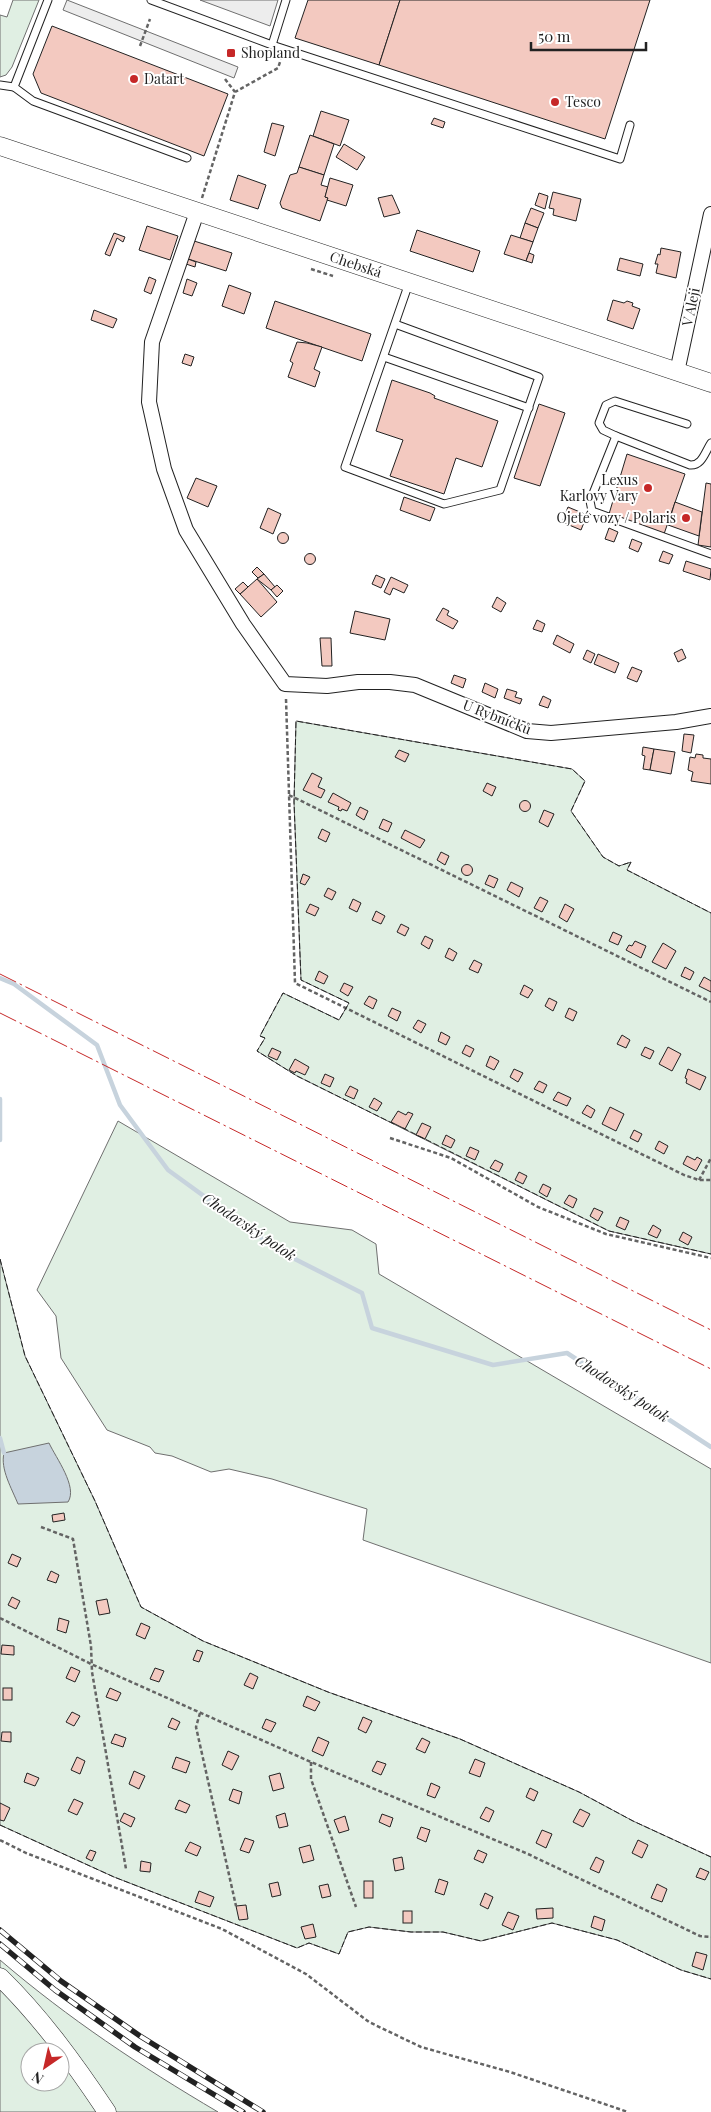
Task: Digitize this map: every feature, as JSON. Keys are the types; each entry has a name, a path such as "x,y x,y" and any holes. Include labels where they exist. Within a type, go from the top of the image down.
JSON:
{"street":[{"name":"Chebská","path":"0,146 711,383"},
{"path":"197,212 152,342 149,402 164,469 186,530 243,624 285,684"},
{"name":"V Aleji","path":"678,372 711,214"},
{"name":"U Rybníčků","path":"285,684 326,686 358,682 390,682 415,685 527,731 551,733 676,722 711,716"},
{"path":"0,1977 26,2002 107,2112"}],"lane":[{"path":"14,87 48,0"},
{"path":"151,0 272,45 620,159 630,126"},
{"path":"272,45 286,0"},
{"path":"0,85 14,87 33,101 187,158"},
{"path":"395,324 539,377 500,490 444,504 345,468 395,324 410,282"},
{"path":"384,357 529,408"},
{"path":"687,424 615,401 606,405 599,423 603,430 690,465 699,463 711,443"},
{"path":"616,436 590,501 592,511 711,554"}],"path":[{"path":"140,46 150,19"},
{"path":"197,212 235,92 278,68 285,49"},
{"path":"225,80 235,92"},
{"path":"285,684 295,983 684,1175 699,1180 711,1180"},
{"path":"289,795 711,1002"},
{"path":"390,1138 451,1158 538,1207 606,1234 711,1258"},
{"path":"699,1180 711,1158"},
{"path":"41,1526 73,1539 91,1646 91,1664 126,1869"},
{"path":"0,1618 91,1664 311,1762 528,1854 700,1936 711,1937"},
{"path":"200,1712 196,1727 236,1906"},
{"path":"311,1762 311,1779 356,1907"},
{"path":"0,1840 26,1853 222,1929 306,1974 369,2022 421,2047 510,2072 628,2112"}],"green space":[{"path":"13,0 39,0 12,67 6,75 0,77 0,15 7,17"},
{"path":"296,721 572,769 585,781 571,811 603,857 619,866 631,862 627,870 711,913 711,1254 609,1231 297,1076 257,1051 265,1038 260,1036 283,993 339,1020 349,1003 301,980 294,802"},
{"path":"118,1121 290,1222 352,1230 376,1244 379,1274 711,1469 711,1663 363,1540 367,1509 272,1479 229,1469 211,1472 172,1456 155,1453 150,1447 107,1430 61,1358 56,1316 37,1290"},
{"path":"0,1259 25,1356 95,1501 141,1607 203,1641 328,1692 460,1739 579,1792 633,1821 711,1857 711,1979 681,1970 617,1940 552,1923 481,1941 443,1932 411,1932 369,1927 348,1932 339,1954 309,1943 297,1948 114,1877 0,1825"},
{"path":"0,1960 52,2002 106,2041 218,2112 0,2112"}],"shaded area":[{"path":"67,0 238,67 234,78 63,10"},
{"path":"200,0 278,0 270,26"},
{"path":"49,1443 68,1481 70,1496 68,1502 18,1504 5,1472 4,1453"}],"building":[{"path":"308,0 400,0 379,65 295,38"},
{"name":"Tesco","path":"400,0 650,0 605,139 379,65"},
{"path":"52,26 228,94 204,156 41,93 33,74"},
{"path":"321,111 349,120 340,146 313,136"},
{"path":"434,118 445,122 443,128 431,124"},
{"path":"272,123 284,126 275,156 264,152"},
{"path":"310,135 334,144 324,175 299,167"},
{"path":"344,144 365,157 357,170 336,157"},
{"path":"299,167 324,175 321,185 328,187 325,197 328,198 320,221 282,208 280,203 290,175 297,173"},
{"path":"238,175 266,185 258,209 230,200"},
{"path":"330,178 353,185 346,206 327,200 328,198 325,197"},
{"path":"553,192 581,199 576,221 553,215 554,209 549,208"},
{"path":"539,193 548,196 545,209 535,205"},
{"path":"392,195 400,213 384,217 378,198"},
{"path":"531,208 544,213 538,228 525,223"},
{"path":"525,223 538,228 533,242 520,238"},
{"path":"147,226 178,236 170,260 139,250"},
{"path":"417,230 480,251 473,272 410,251"},
{"path":"114,233 125,237 123,242 117,238 110,256 105,254"},
{"path":"511,235 533,242 526,261 504,254"},
{"path":"191,240 232,253 226,271 185,258"},
{"path":"661,248 681,252 676,278 656,273 658,264 655,264 658,254 660,255"},
{"path":"529,253 534,255 532,263 526,261"},
{"path":"620,258 643,264 640,276 617,270"},
{"path":"188,259 196,262 195,267 186,264"},
{"path":"149,277 156,280 151,294 144,291"},
{"path":"187,279 197,283 192,296 183,293"},
{"path":"229,285 251,293 244,314 222,306"},
{"path":"613,300 633,303 632,306 640,309 633,329 607,320"},
{"path":"275,301 371,334 362,361 266,328"},
{"path":"94,310 117,319 113,328 91,320"},
{"path":"297,342 322,347 314,369 320,372 315,387 288,377 293,363 290,361"},
{"path":"185,354 194,357 191,366 182,363"},
{"path":"392,380 430,393 435,396 434,398 498,421 482,467 456,458 444,494 390,476 403,440 376,431"},
{"path":"539,404 565,413 540,486 514,478"},
{"name":"Lexus Karlovy Vary","path":"627,454 685,474 664,534 609,514"},
{"path":"196,478 217,486 208,507 187,498"},
{"path":"706,483 711,484 711,547 698,545"},
{"path":"404,497 435,508 430,521 400,510"},
{"name":"Ojeté vozy / Polaris","path":"675,502 702,512 699,536 668,525"},
{"path":"568,507 587,515 581,530 562,522"},
{"path":"268,508 281,514 273,534 260,528"},
{"path":"609,528 618,532 614,542 605,539"},
{"path":"281,533 285,533 288,538 287,542 281,543 278,540 278,536"},
{"path":"632,539 642,543 638,552 629,548"},
{"path":"663,551 673,555 669,564 659,561"},
{"path":"308,554 312,554 315,559 314,563 308,564 305,561 305,557"},
{"path":"686,561 711,569 710,580 683,571"},
{"path":"257,567 264,574 258,578 252,572"},
{"path":"264,574 275,587 271,590 257,579"},
{"path":"376,575 385,579 381,588 372,584"},
{"path":"391,577 408,585 404,593 393,588 390,595 384,592"},
{"path":"257,579 277,602 261,617 240,594"},
{"path":"243,582 248,587 240,594 235,589"},
{"path":"277,585 283,591 277,597 271,590"},
{"path":"497,597 506,603 501,612 492,607"},
{"path":"443,608 449,611 447,615 458,621 453,629 436,620"},
{"path":"355,611 390,619 385,640 350,633"},
{"path":"537,620 545,624 542,632 533,629"},
{"path":"557,635 574,644 570,653 553,644"},
{"path":"320,638 331,638 332,666 322,666"},
{"path":"682,649 686,658 678,662 674,653"},
{"path":"587,650 595,654 591,663 583,659"},
{"path":"598,654 619,663 615,673 594,664"},
{"path":"632,667 642,671 637,682 627,678"},
{"path":"454,675 466,679 463,688 451,683"},
{"path":"485,683 498,689 495,698 482,692"},
{"path":"507,689 517,692 515,697 522,699 520,704 504,698"},
{"path":"543,696 551,700 548,708 539,705"},
{"path":"684,734 694,735 691,753 682,751"},
{"path":"643,747 654,749 650,770 643,769 645,756 642,755"},
{"path":"654,749 675,752 671,774 650,770"},
{"path":"399,750 409,754 405,762 395,757"},
{"path":"696,754 703,755 703,758 711,759 711,784 691,781 693,772 688,770 690,757 695,758"},
{"path":"312,773 322,778 318,787 325,790 321,798 303,790"},
{"path":"487,783 496,787 492,796 483,791"},
{"path":"333,793 351,803 347,811 338,810 339,807 328,802"},
{"path":"525,800 531,806 525,812 519,806"},
{"path":"360,807 368,811 364,820 356,815"},
{"path":"544,810 554,814 548,827 539,822"},
{"path":"383,819 392,823 388,832 379,828"},
{"path":"322,829 330,833 326,842 318,838"},
{"path":"405,830 425,840 420,848 401,838"},
{"path":"441,852 449,856 445,865 437,860"},
{"path":"465,865 469,865 472,870 471,874 465,875 462,872 462,868"},
{"path":"303,874 310,877 305,885 300,883"},
{"path":"489,875 498,879 494,888 485,884"},
{"path":"511,882 523,888 519,897 507,890"},
{"path":"328,888 336,892 332,900 324,896"},
{"path":"540,897 548,901 542,912 534,908"},
{"path":"353,899 361,903 357,912 349,908"},
{"path":"310,904 319,908 315,916 306,912"},
{"path":"565,904 574,909 567,922 559,917"},
{"path":"376,911 385,916 381,924 372,920"},
{"path":"401,924 409,928 405,936 397,932"},
{"path":"613,932 622,936 618,945 609,941"},
{"path":"425,936 433,940 429,949 421,944"},
{"path":"635,941 646,946 641,958 626,950"},
{"path":"663,943 676,951 666,969 652,962"},
{"path":"449,948 457,953 453,961 445,957"},
{"path":"474,960 482,964 478,973 469,969"},
{"path":"685,967 694,972 690,980 681,976"},
{"path":"319,971 328,976 324,984 315,980"},
{"path":"704,977 711,981 711,992 699,986"},
{"path":"344,983 353,987 348,996 340,991"},
{"path":"524,985 533,990 528,998 520,994"},
{"path":"369,996 377,1000 373,1009 364,1004"},
{"path":"549,998 557,1002 553,1011 545,1006"},
{"path":"392,1008 401,1012 397,1021 388,1016"},
{"path":"569,1008 577,1012 573,1021 565,1017"},
{"path":"418,1020 426,1024 421,1033 413,1028"},
{"path":"441,1032 450,1037 446,1045 438,1041"},
{"path":"622,1035 630,1040 626,1048 617,1044"},
{"path":"466,1045 474,1049 470,1057 462,1053"},
{"path":"645,1047 654,1051 650,1059 641,1055"},
{"path":"668,1047 681,1054 672,1071 659,1064"},
{"path":"272,1048 281,1052 277,1060 268,1056"},
{"path":"490,1056 499,1061 494,1070 486,1066"},
{"path":"295,1059 309,1067 305,1075 289,1070"},
{"path":"514,1069 523,1073 518,1082 510,1077"},
{"path":"688,1069 706,1077 700,1090 686,1083 687,1079 685,1078"},
{"path":"325,1074 334,1078 330,1087 321,1083"},
{"path":"539,1081 547,1085 543,1093 534,1089"},
{"path":"350,1086 358,1090 354,1099 345,1095"},
{"path":"558,1092 571,1098 567,1106 553,1100"},
{"path":"374,1098 382,1103 377,1111 369,1107"},
{"path":"587,1105 595,1110 591,1118 582,1113"},
{"path":"610,1107 624,1114 616,1131 602,1124"},
{"path":"398,1111 406,1115 408,1112 413,1114 405,1129 391,1122"},
{"path":"422,1123 431,1127 425,1139 416,1135"},
{"path":"634,1130 642,1134 638,1142 630,1138"},
{"path":"446,1135 455,1140 451,1148 442,1144"},
{"path":"659,1141 668,1146 664,1154 655,1149"},
{"path":"470,1147 479,1151 475,1160 466,1156"},
{"path":"687,1156 695,1160 697,1157 702,1160 696,1171 683,1164"},
{"path":"495,1160 503,1164 499,1172 490,1168"},
{"path":"519,1172 527,1176 523,1184 515,1180"},
{"path":"543,1184 551,1188 547,1197 539,1192"},
{"path":"569,1195 577,1199 573,1208 564,1203"},
{"path":"594,1208 603,1212 598,1221 590,1216"},
{"path":"620,1217 629,1221 625,1230 616,1226"},
{"path":"653,1225 661,1230 657,1238 648,1234"},
{"path":"683,1232 692,1237 688,1245 679,1240"},
{"path":"64,1513 65,1520 53,1522 52,1515"},
{"path":"12,1554 21,1558 17,1567 8,1563"},
{"path":"51,1571 59,1575 56,1583 47,1580"},
{"path":"12,1597 20,1601 16,1609 8,1605"},
{"path":"107,1599 110,1613 99,1615 96,1601"},
{"path":"59,1618 69,1621 66,1633 57,1630"},
{"path":"141,1623 150,1627 145,1639 136,1635"},
{"path":"2,1645 14,1646 14,1655 1,1654"},
{"path":"197,1650 203,1652 199,1662 193,1660"},
{"path":"71,1667 80,1671 75,1682 66,1678"},
{"path":"155,1668 164,1671 159,1682 150,1679"},
{"path":"250,1673 258,1677 253,1689 244,1685"},
{"path":"3,1688 12,1688 12,1700 3,1700"},
{"path":"110,1688 121,1693 117,1701 106,1697"},
{"path":"307,1696 320,1702 315,1711 303,1706"},
{"path":"72,1712 80,1716 74,1726 66,1722"},
{"path":"363,1717 372,1721 366,1733 358,1729"},
{"path":"172,1718 180,1722 176,1730 168,1727"},
{"path":"266,1719 276,1723 271,1732 262,1728"},
{"path":"2,1732 11,1732 11,1742 1,1741"},
{"path":"115,1734 126,1738 123,1747 111,1743"},
{"path":"318,1737 329,1742 323,1756 312,1751"},
{"path":"422,1738 430,1742 425,1753 416,1749"},
{"path":"228,1751 239,1756 232,1770 222,1765"},
{"path":"77,1757 85,1761 80,1774 71,1770"},
{"path":"176,1757 190,1762 186,1773 172,1768"},
{"path":"475,1759 485,1763 480,1777 469,1773"},
{"path":"377,1761 386,1764 381,1775 372,1771"},
{"path":"134,1771 145,1776 139,1789 129,1784"},
{"path":"27,1773 39,1778 35,1786 24,1782"},
{"path":"280,1773 284,1788 273,1791 269,1776"},
{"path":"431,1783 440,1787 435,1798 427,1795"},
{"path":"530,1788 538,1792 534,1801 526,1797"},
{"path":"233,1789 242,1792 239,1804 229,1800"},
{"path":"74,1799 83,1803 77,1815 68,1811"},
{"path":"179,1800 190,1805 186,1813 175,1809"},
{"path":"0,1803 10,1808 4,1821 0,1820"},
{"path":"486,1807 494,1811 489,1822 480,1818"},
{"path":"580,1809 590,1814 583,1827 573,1822"},
{"path":"124,1813 135,1818 131,1827 120,1821"},
{"path":"285,1813 288,1826 279,1828 276,1816"},
{"path":"382,1814 393,1818 390,1827 379,1822"},
{"path":"345,1816 349,1830 339,1833 334,1820"},
{"path":"421,1827 430,1830 426,1842 417,1838"},
{"path":"542,1830 552,1834 546,1848 536,1843"},
{"path":"245,1838 254,1841 249,1853 240,1850"},
{"path":"638,1840 648,1845 642,1858 632,1853"},
{"path":"190,1842 201,1847 197,1856 185,1851"},
{"path":"310,1845 314,1860 303,1863 299,1848"},
{"path":"90,1850 96,1852 92,1861 86,1858"},
{"path":"478,1850 487,1854 483,1863 474,1859"},
{"path":"402,1857 404,1869 395,1871 393,1859"},
{"path":"596,1857 604,1861 599,1873 590,1869"},
{"path":"141,1861 151,1863 150,1872 140,1871"},
{"path":"700,1868 709,1872 705,1880 696,1877"},
{"path":"439,1879 448,1882 444,1895 435,1892"},
{"path":"364,1881 373,1881 373,1898 364,1898"},
{"path":"278,1882 281,1895 272,1897 269,1884"},
{"path":"328,1884 331,1896 322,1898 319,1886"},
{"path":"657,1884 667,1889 662,1902 651,1898"},
{"path":"199,1891 214,1897 210,1907 195,1902"},
{"path":"485,1893 493,1897 488,1909 480,1905"},
{"path":"246,1905 248,1919 239,1920 236,1906"},
{"path":"553,1908 553,1918 537,1919 536,1909"},
{"path":"403,1911 412,1911 412,1923 403,1923"},
{"path":"508,1912 519,1916 513,1930 502,1925"},
{"path":"594,1916 605,1920 602,1931 591,1927"},
{"path":"313,1924 316,1937 305,1939 301,1927"},
{"path":"696,1952 707,1955 703,1970 692,1966"}],"waterway":[{"name":"Chodovský potok","path":"0,978 14,984 97,1045 120,1105 168,1170 281,1252 362,1293 372,1328 493,1365 567,1353 711,1447"},
{"path":"0,1099 0,1140"},
{"path":"0,1438 4,1453"}],"railway":[{"path":"0,1930 61,1981 140,2036 263,2112"},
{"path":"0,1944 55,1990 135,2047 243,2112"}],"fence":[{"path":"394,1124 297,1076 257,1051 265,1038 260,1036 283,993 339,1020 349,1003 301,980 294,802 296,721 572,769 585,781 571,811 603,857 619,866 631,862 627,870 711,913"},
{"path":"403,1128 609,1231 711,1254"},
{"path":"0,1259 25,1356 95,1501 141,1607 203,1641 328,1692 460,1739 579,1792 633,1821 711,1857"},
{"path":"0,1825 114,1877 297,1948 309,1943 339,1954 348,1932 369,1927 411,1932 443,1932 481,1941 552,1923 617,1940 681,1970 711,1979"}],"power":[{"path":"0,974 711,1330"},
{"path":"0,1013 711,1369"}],"place":[{"name":"Shopland","path":"231,53"},
{"name":"Datart","path":"134,79"},
{"name":"Tesco","path":"555,102"},
{"name":"Lexus Karlovy Vary","path":"648,488"},
{"name":"Ojeté vozy / Polaris","path":"686,518"}]}
